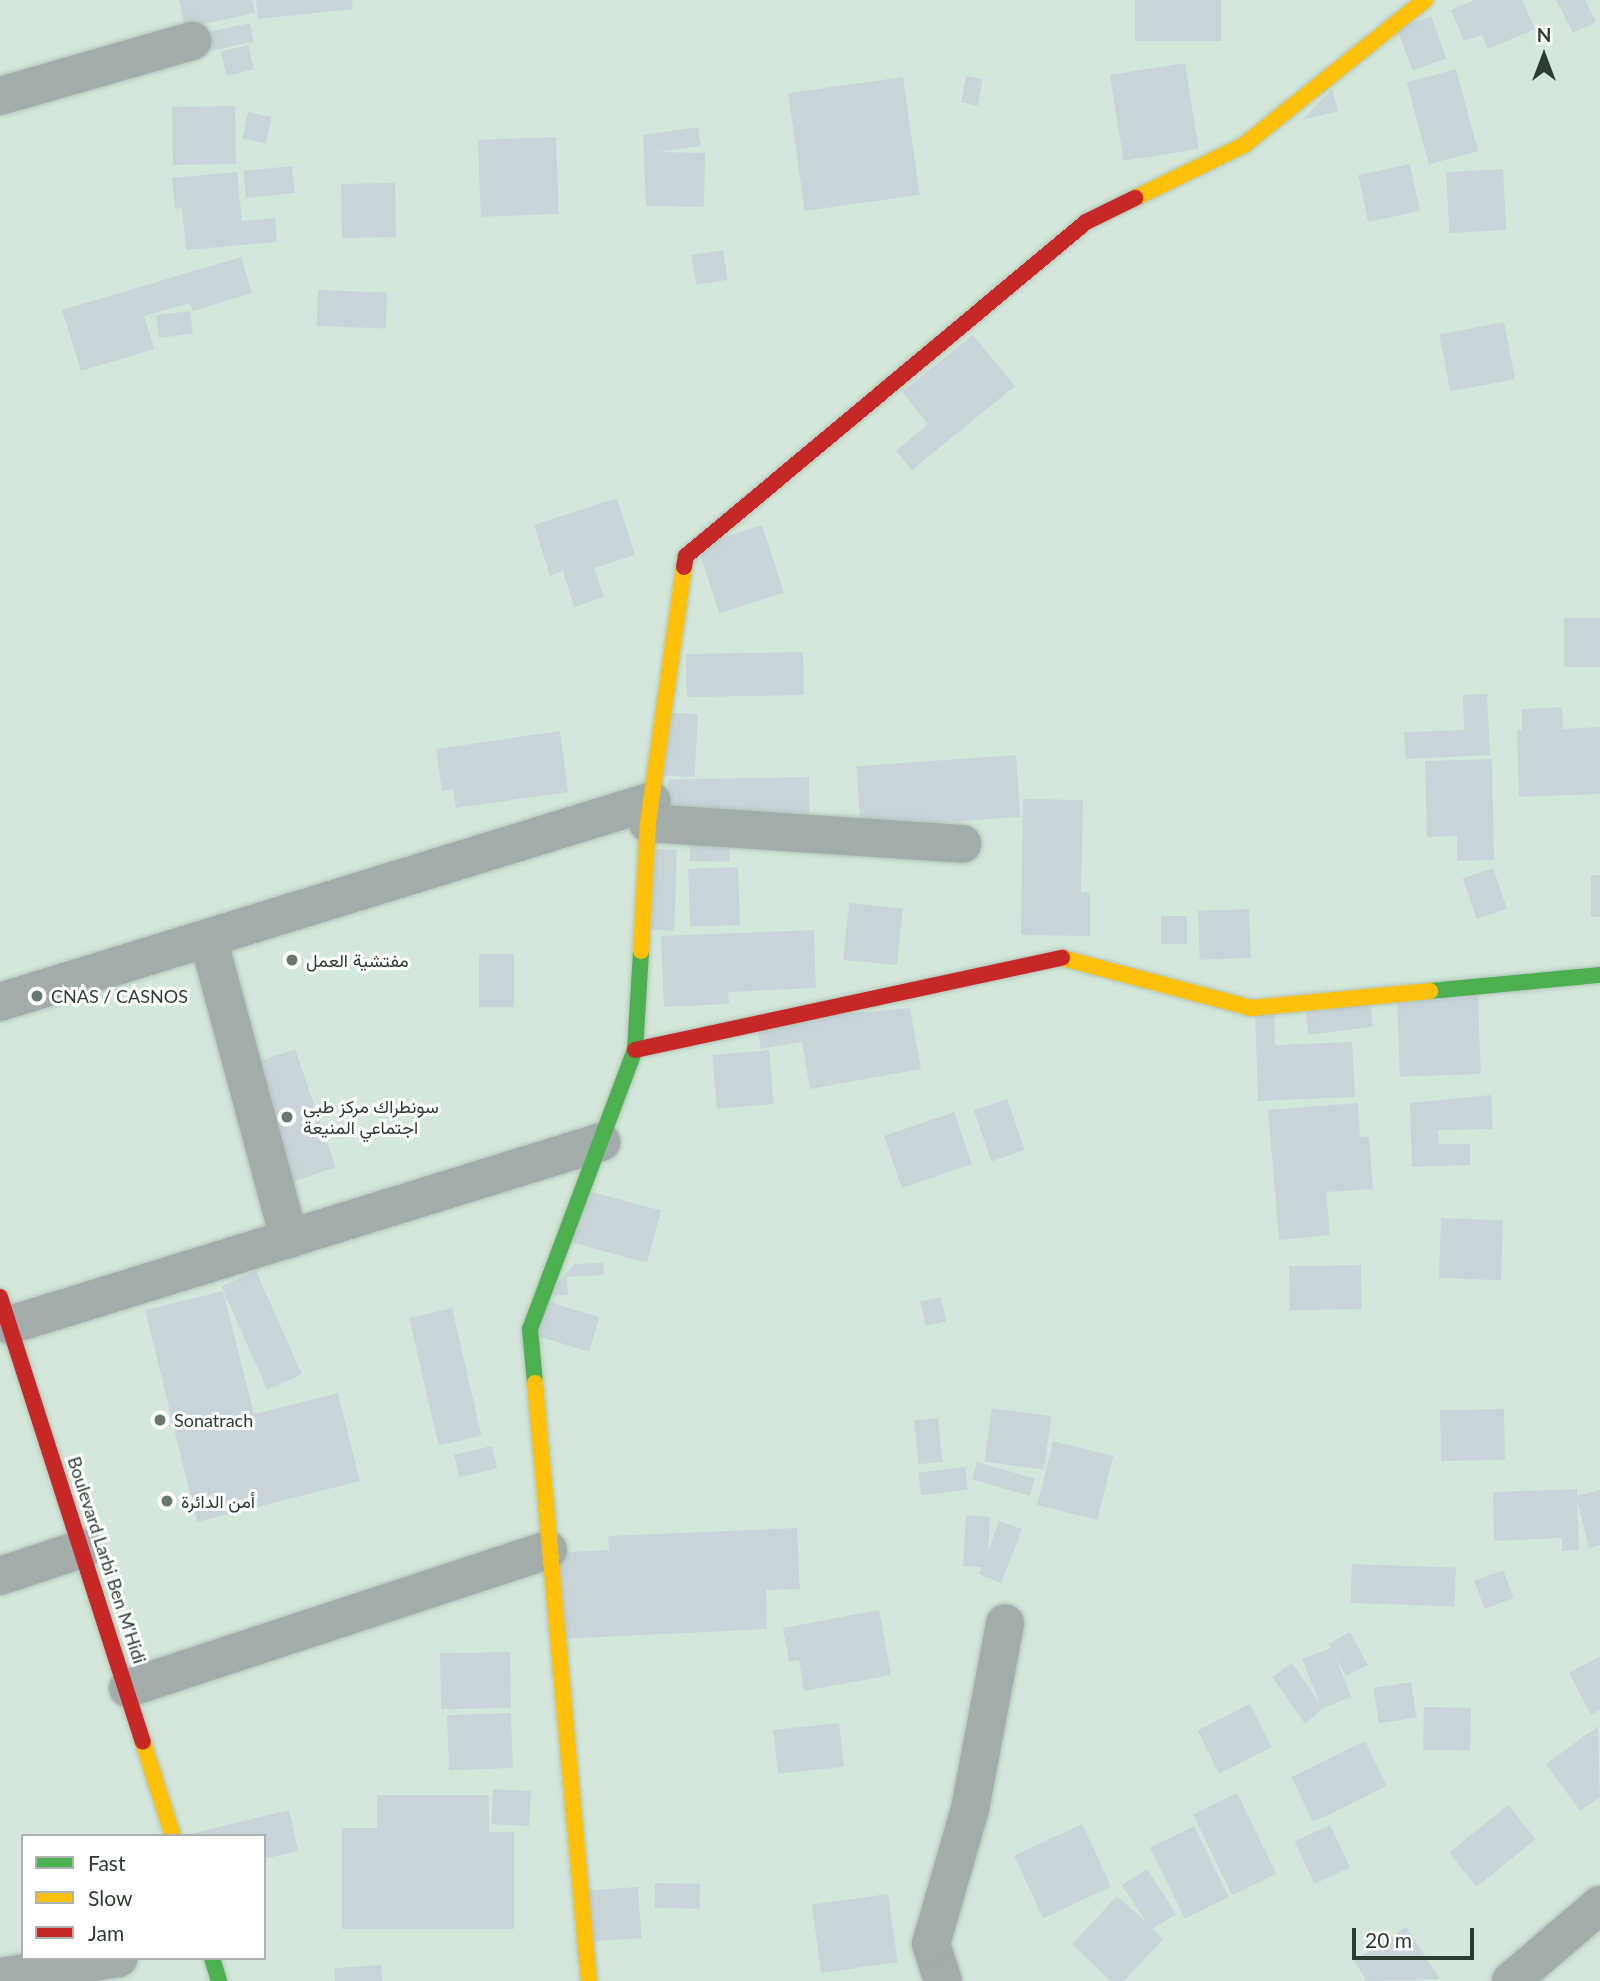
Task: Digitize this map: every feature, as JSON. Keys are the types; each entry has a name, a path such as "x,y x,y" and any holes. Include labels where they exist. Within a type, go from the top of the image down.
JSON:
{"street":[{"path":"589,1981 530,1329 635,1050 650,812 687,556 1086,222 1244,145 1425,0"},
{"path":"0,96 191,41"},
{"path":"0,1002 208,938 650,812 962,844"},
{"path":"208,938 289,1239"},
{"path":"635,1050 1064,958 1251,1008 1600,975"},
{"path":"5,1311 289,1239 601,1142"},
{"name":"Boulevard Larbi Ben M'Hidi","path":"5,1311 84,1548 172,1834"},
{"path":"0,1576 84,1548"},
{"path":"128,1688 548,1550"},
{"path":"943,1981 931,1944 970,1809 1005,1623"},
{"path":"1511,1981 1600,1905"},
{"path":"0,1977 106,1960"},
{"path":"213,1960 219,1981"}],"building":[{"path":"179,0 252,0 255,13 185,28"},
{"path":"256,0 352,0 353,9 258,19"},
{"path":"1135,0 1221,0 1221,41 1135,41"},
{"path":"1474,0 1522,0 1535,29 1488,49 1482,35 1464,41 1451,10"},
{"path":"1556,0 1585,0 1596,22 1573,33"},
{"path":"1431,16 1446,58 1413,71 1397,28"},
{"path":"250,23 254,42 203,52 199,34"},
{"path":"248,45 254,69 227,76 221,52"},
{"path":"1185,63 1199,149 1124,161 1110,75"},
{"path":"1456,69 1478,151 1429,164 1407,82"},
{"path":"966,76 983,79 978,106 961,103"},
{"path":"903,77 920,195 805,211 788,93"},
{"path":"1332,89 1338,111 1302,120"},
{"path":"235,106 236,164 173,165 172,107"},
{"path":"248,112 271,117 266,143 242,138"},
{"path":"698,127 701,146 658,152 705,153 704,207 646,206 643,135"},
{"path":"556,137 559,214 481,217 478,140"},
{"path":"1410,164 1420,211 1368,222 1358,175"},
{"path":"292,166 295,193 246,198 243,171"},
{"path":"1503,169 1506,230 1449,233 1446,172"},
{"path":"237,172 242,221 275,218 277,242 186,250 182,208 175,209 172,178"},
{"path":"395,183 396,237 342,238 341,184"},
{"path":"723,250 728,280 696,285 691,255"},
{"path":"241,257 252,293 193,311 190,303 144,316 154,349 81,371 62,310"},
{"path":"318,290 387,292 386,328 317,326"},
{"path":"190,311 193,334 159,338 156,315"},
{"path":"1504,322 1515,379 1450,392 1439,335"},
{"path":"973,335 1015,386 912,470 896,451 928,424 902,392"},
{"path":"617,498 635,555 594,568 604,597 574,607 563,571 550,576 534,525"},
{"path":"762,525 784,593 719,614 697,546"},
{"path":"1564,618 1600,618 1600,667 1564,667"},
{"path":"803,652 804,695 687,697 686,654"},
{"path":"1487,694 1490,755 1406,759 1404,732 1464,730 1463,695"},
{"path":"1562,707 1563,729 1600,727 1600,794 1519,797 1517,730 1522,730 1522,709"},
{"path":"660,712 698,714 695,777 657,775"},
{"path":"560,731 568,792 456,808 453,789 442,791 436,749"},
{"path":"1016,755 1020,817 861,828 856,766"},
{"path":"1492,759 1494,860 1457,861 1457,836 1427,837 1425,761"},
{"path":"809,777 810,823 669,825 668,779"},
{"path":"1023,799 1083,800 1081,892 1090,893 1090,936 1021,935"},
{"path":"690,840 730,841 730,862 690,861"},
{"path":"654,849 677,850 674,931 651,930"},
{"path":"738,867 740,925 690,927 688,869"},
{"path":"1493,868 1507,909 1477,919 1463,878"},
{"path":"1591,875 1600,875 1600,917 1591,917"},
{"path":"849,903 903,909 897,965 843,960"},
{"path":"1249,909 1251,958 1200,960 1198,911"},
{"path":"1161,916 1187,916 1187,944 1161,944"},
{"path":"814,930 816,988 728,992 729,1004 664,1007 661,936"},
{"path":"479,954 514,954 514,1007 479,1007"},
{"path":"1478,994 1481,1074 1400,1077 1397,997"},
{"path":"1370,1002 1373,1027 1309,1035 1305,1010"},
{"path":"910,1008 921,1069 810,1089 802,1042 761,1049 756,1022"},
{"path":"1255,1011 1274,1011 1275,1045 1352,1042 1355,1097 1258,1101"},
{"name":"سونطراك مركز طبي اجتماعي المنيعة","path":"295,1049 336,1167 281,1186 240,1068"},
{"path":"769,1050 774,1104 717,1109 712,1055"},
{"path":"1491,1095 1493,1129 1438,1130 1439,1144 1470,1144 1470,1165 1412,1167 1410,1103"},
{"path":"1007,1099 1025,1150 991,1161 974,1110"},
{"path":"1358,1103 1360,1137 1369,1137 1373,1189 1326,1192 1330,1235 1279,1240 1268,1110"},
{"path":"954,1112 972,1164 902,1188 884,1136"},
{"path":"577,1188 661,1211 647,1263 563,1240"},
{"path":"1441,1218 1503,1220 1501,1280 1439,1278"},
{"path":"603,1263 604,1275 567,1277 568,1295 547,1296 574,1264"},
{"path":"1361,1265 1362,1309 1290,1310 1289,1266"},
{"path":"256,1271 302,1374 267,1390 221,1286"},
{"path":"223,1291 254,1414 338,1393 360,1481 197,1522 145,1310"},
{"path":"941,1297 946,1321 926,1326 920,1301"},
{"path":"543,1300 599,1317 589,1352 532,1334"},
{"path":"452,1308 481,1436 439,1446 409,1318"},
{"path":"992,1408 1051,1416 1044,1470 984,1461"},
{"path":"1504,1409 1505,1460 1441,1461 1440,1410"},
{"path":"938,1418 943,1462 919,1464 914,1421"},
{"path":"1053,1441 1113,1456 1097,1520 1037,1505"},
{"path":"492,1446 497,1468 459,1477 454,1455"},
{"path":"977,1462 1035,1479 1030,1496 972,1479"},
{"path":"965,1467 968,1490 921,1496 918,1473"},
{"path":"1577,1489 1577,1496 1600,1490 1600,1545 1589,1548 1577,1500 1579,1550 1562,1551 1562,1538 1494,1541 1493,1492"},
{"path":"966,1515 990,1517 988,1552 999,1521 1022,1529 1001,1583 979,1574 982,1567 963,1566"},
{"path":"797,1528 800,1589 766,1590 767,1629 558,1639 554,1553 609,1550 608,1536"},
{"path":"1352,1564 1456,1568 1455,1607 1351,1603"},
{"path":"1503,1570 1514,1598 1485,1609 1474,1581"},
{"path":"879,1610 891,1675 804,1691 799,1660 789,1662 783,1628"},
{"path":"1350,1632 1368,1665 1346,1676 1336,1658 1351,1697 1323,1708 1305,1724 1272,1677 1292,1663 1320,1704 1302,1659 1331,1648 1328,1644"},
{"path":"510,1652 511,1708 441,1709 440,1653"},
{"path":"1600,1656 1600,1710 1591,1715 1569,1673"},
{"path":"1411,1682 1417,1718 1379,1724 1373,1688"},
{"path":"1250,1704 1272,1747 1219,1774 1197,1731"},
{"path":"1424,1707 1471,1708 1470,1751 1423,1750"},
{"path":"511,1713 513,1768 449,1770 447,1715"},
{"path":"839,1723 844,1767 778,1774 773,1730"},
{"path":"1598,1726 1600,1797 1580,1811 1546,1764"},
{"path":"1365,1741 1387,1786 1313,1822 1291,1777"},
{"path":"493,1789 531,1791 529,1826 491,1824"},
{"path":"1237,1793 1276,1874 1232,1895 1193,1814"},
{"path":"377,1795 489,1795 489,1832 514,1832 514,1929 342,1929 342,1828 377,1828"},
{"path":"1508,1805 1536,1839 1477,1887 1449,1853"},
{"path":"289,1810 298,1851 266,1859 266,1834 189,1834"},
{"path":"1082,1824 1111,1887 1043,1918 1014,1856"},
{"path":"1330,1825 1350,1868 1315,1884 1295,1841"},
{"path":"1194,1826 1229,1897 1185,1918 1150,1847"},
{"path":"1147,1869 1176,1914 1152,1929 1163,1939 1124,1981 1111,1981 1072,1944 1117,1896 1146,1922 1122,1885"},
{"path":"655,1883 700,1884 700,1909 655,1908"},
{"path":"638,1887 642,1938 584,1942 580,1891"},
{"path":"888,1894 898,1962 821,1973 812,1905"},
{"path":"1406,1927 1440,1979 1367,1981 1354,1961"},
{"path":"381,1965 382,1981 335,1981 334,1968"}],"traffic: fast":[{"path":"535,1383 530,1329 635,1050 641,951"},
{"path":"1430,991 1600,975"},
{"path":"213,1960 219,1981"}],"traffic: slow":[{"path":"1135,198 1244,145 1425,0"},
{"path":"641,951 648,823 684,567"},
{"path":"1062,958 1251,1008 1430,991"},
{"path":"535,1383 589,1981"},
{"path":"143,1742 172,1834"}],"traffic: jam":[{"path":"684,567 686,556 1086,222 1135,198"},
{"path":"635,1050 1062,958"},
{"path":"0,1297 143,1742"}],"place":[{"name":"مفتشية العمل","path":"292,960"},
{"name":"CNAS / CASNOS","path":"37,996"},
{"name":"سونطراك مركز طبي اجتماعي المنيعة","path":"287,1117"},
{"name":"Sonatrach","path":"160,1420"},
{"name":"أمن الدائرة","path":"167,1501"}]}
